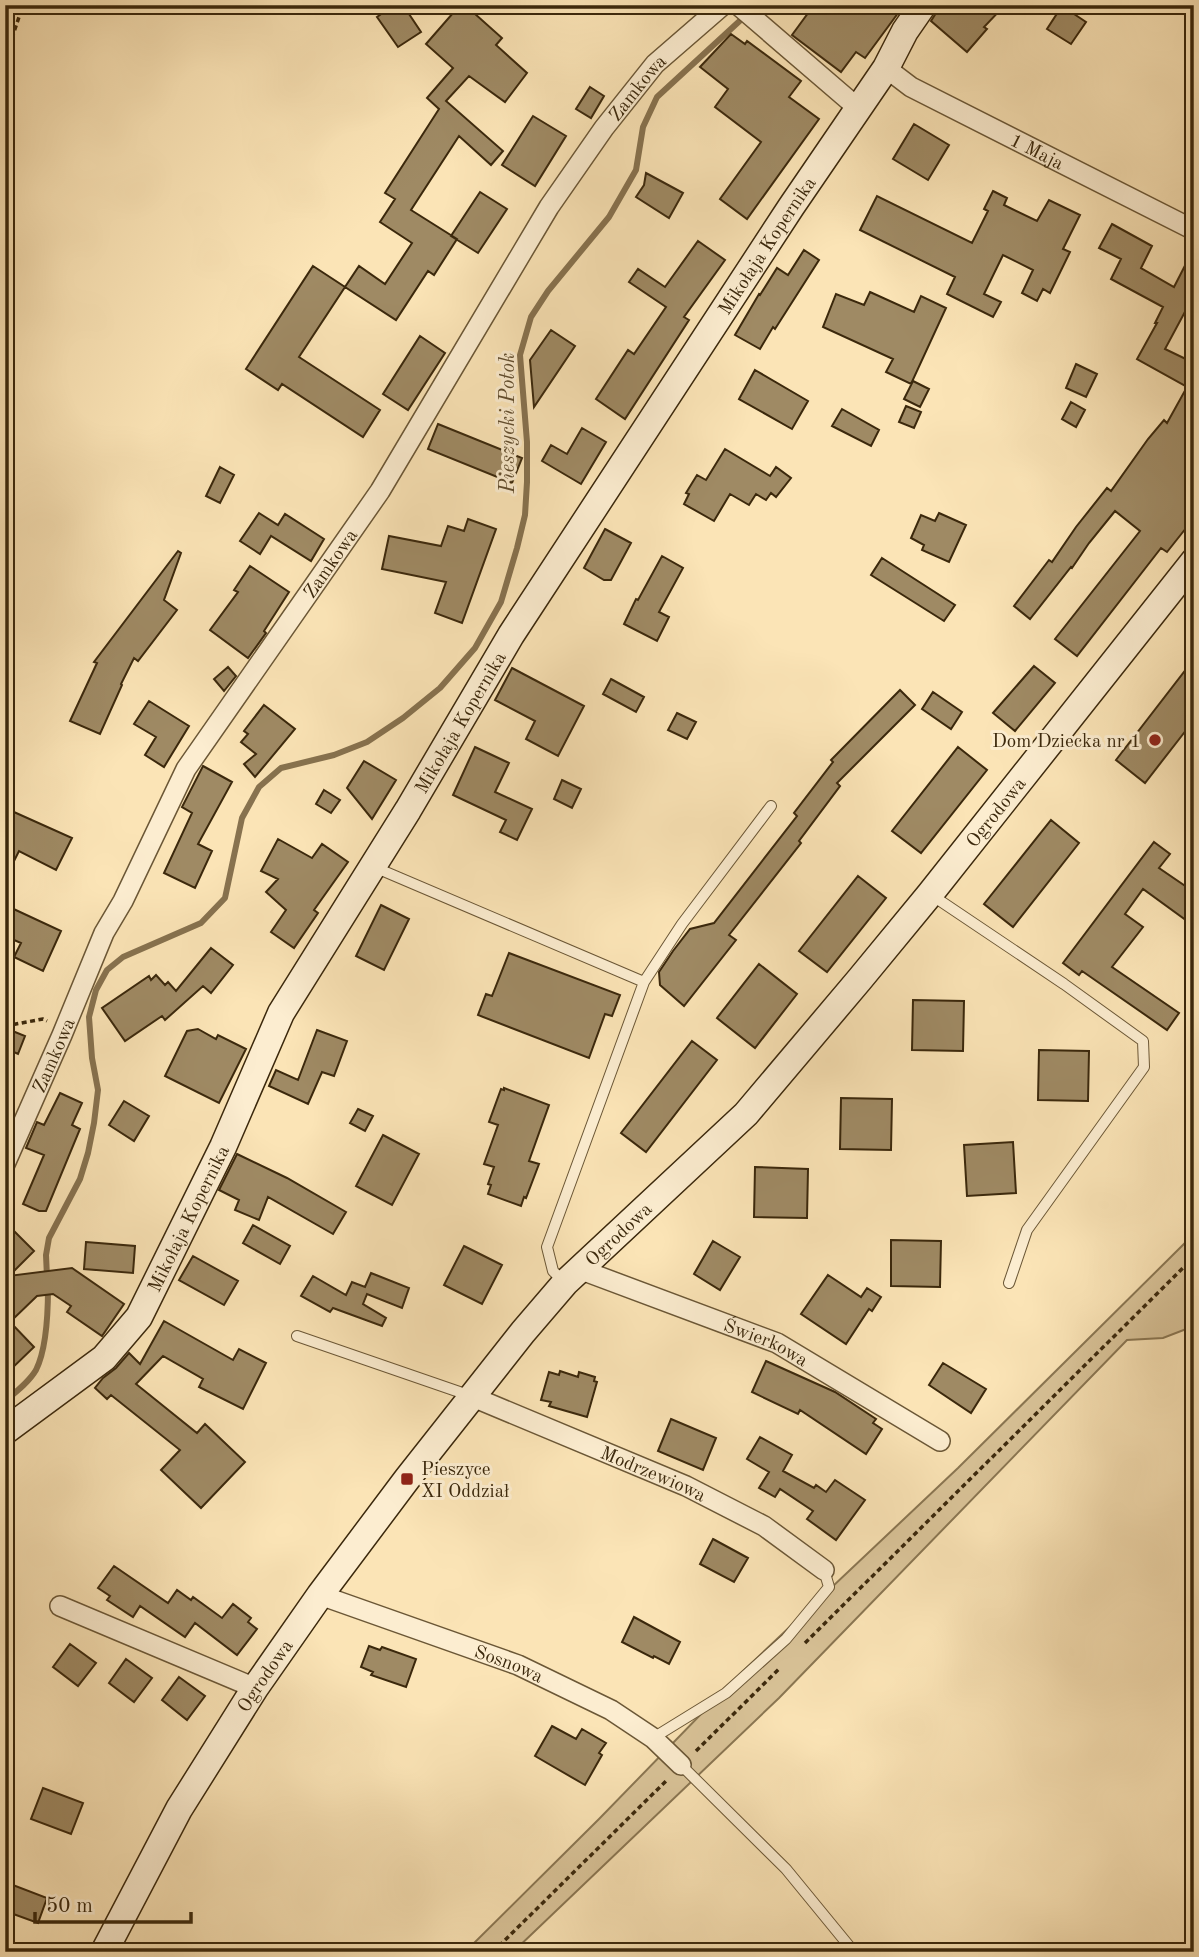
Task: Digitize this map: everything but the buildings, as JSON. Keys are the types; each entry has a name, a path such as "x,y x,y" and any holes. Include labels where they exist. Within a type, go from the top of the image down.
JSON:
{"street":[{"name":"Zamkowa","path":"5,1164 104,933 123,901 186,769 380,491 549,207 596,139 655,64 723,5"},
{"path":"738,5 859,109"},
{"name":"Mikołaja Kopernika","path":"5,1431 104,1358 139,1317 223,1147 281,1013 373,867 510,635 791,207 886,68 905,31 923,5"},
{"name":"1 Maja","path":"886,68 911,87 1194,230"},
{"name":"Ogrodowa","path":"104,1952 180,1810 255,1688 320,1595 407,1479 523,1332 572,1276 746,1114 930,894 1194,561"},
{"name":"Świerkowa","path":"572,1276 777,1343 940,1441"},
{"name":"Modrzewiowa","path":"473,1397 686,1486 764,1526 824,1570"},
{"name":"Sosnowa","path":"320,1595 518,1665 611,1710 653,1738 681,1765"},
{"path":"60,1606 255,1688"}],"lane":[{"path":"572,1276 553,1271 547,1247 644,982 682,924 771,806"},
{"path":"373,867 644,982"},
{"path":"930,894 1143,1041 1144,1067 1027,1230 1009,1283"},
{"path":"297,1336 473,1397"},
{"path":"653,1738 726,1693 786,1639 829,1587 824,1570"},
{"path":"681,1765 786,1869 854,1952"}],"path":[{"path":"5,80 9,47 23,5"},
{"path":"5,204 12,264 5,287"},
{"path":"5,1026 43,1019 65,1027"},
{"path":"800,1648 1194,1257"},
{"path":"493,1952 780,1668"}],"shaded area":[{"path":"1194,1234 1194,1326 1163,1338 1127,1340 779,1698 513,1952 465,1952 741,1673 958,1468"}],"waterway":[{"name":"Pieszycki Potok","path":"47,1277 46,1255 49,1238 80,1179 94,1123 98,1090 89,1017 96,990 107,970 123,957 201,923 225,898 242,818 259,787 281,768 334,755 367,742 403,718 440,688 475,648 501,602 525,515 527,442 520,355 531,317 548,291 609,217 636,170 643,127 657,97 757,5"},
{"name":"Pieszycki Potok","path":"5,1401 30,1379 40,1361 46,1329 48,1288"}],"place":[{"name":"Dom Dziecka nr 1","path":"1155,740"},
{"name":"Pieszyce XI Oddział","path":"407,1479"}]}
